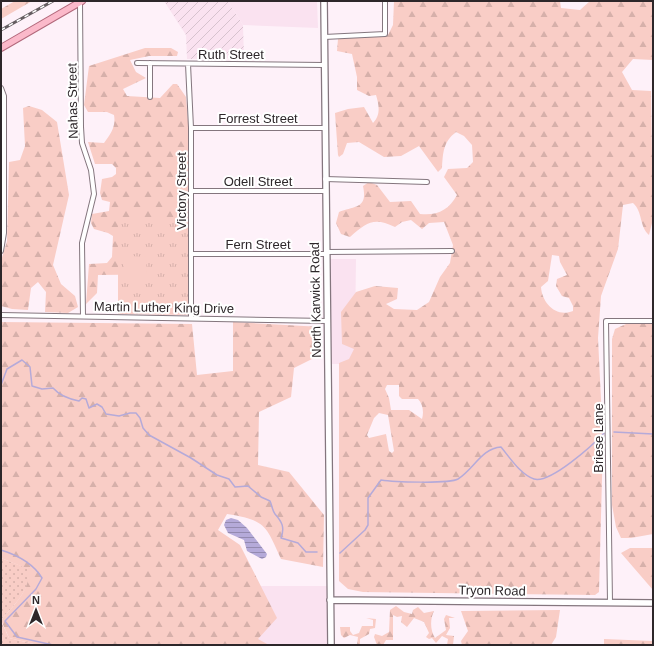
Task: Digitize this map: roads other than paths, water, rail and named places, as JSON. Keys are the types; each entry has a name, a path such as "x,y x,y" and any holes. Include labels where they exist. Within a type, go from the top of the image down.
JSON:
{"main road":[{"path":"1,48 81,2"}],"street":[{"name":"North Karwick Road","path":"324,1 326,321 331,645"},
{"path":"324,37 385,34 385,1"},
{"name":"Nahas Street","path":"81,2 82,144 90,170 94,194 82,242 83,316"},
{"name":"Ruth Street","path":"137,63 324,65"},
{"path":"150,63 150,97"},
{"name":"Victory Street","path":"188,64 191,128 191,317"},
{"path":"1,88 4,96 2,193 4,233 1,251"},
{"name":"Forrest Street","path":"191,128 325,128"},
{"path":"325,179 427,182"},
{"name":"Odell Street","path":"191,191 325,191"},
{"name":"Fern Street","path":"191,254 452,251"},
{"name":"Martin Luther King Drive","path":"1,315 191,317 326,321"},
{"name":"Briese Lane","path":"610,602 606,321 653,322"},
{"name":"Tryon Road","path":"330,600 653,603"}],"waterway":[{"path":"1,385 7,369 22,360 30,367 32,386 42,389 53,388 62,395 79,401 82,398 86,399 89,408 97,404 102,407 106,414 119,416 136,413 140,418 143,428 149,435 191,458 217,475 229,479 235,487 248,486 261,497 270,501 274,512 282,525 283,531 281,538 298,543 306,552 317,552"},
{"path":"614,432 653,434"},
{"path":"340,553 365,530 368,525 368,498 381,480 421,482 453,481 463,475 488,451 501,447 516,466 525,474 534,479 541,479 550,476 571,462 604,433"},
{"path":"1,550 24,560 34,568 42,578 36,589 5,621 17,637 53,645"}],"railway":[{"path":"1,30 53,1"}]}
